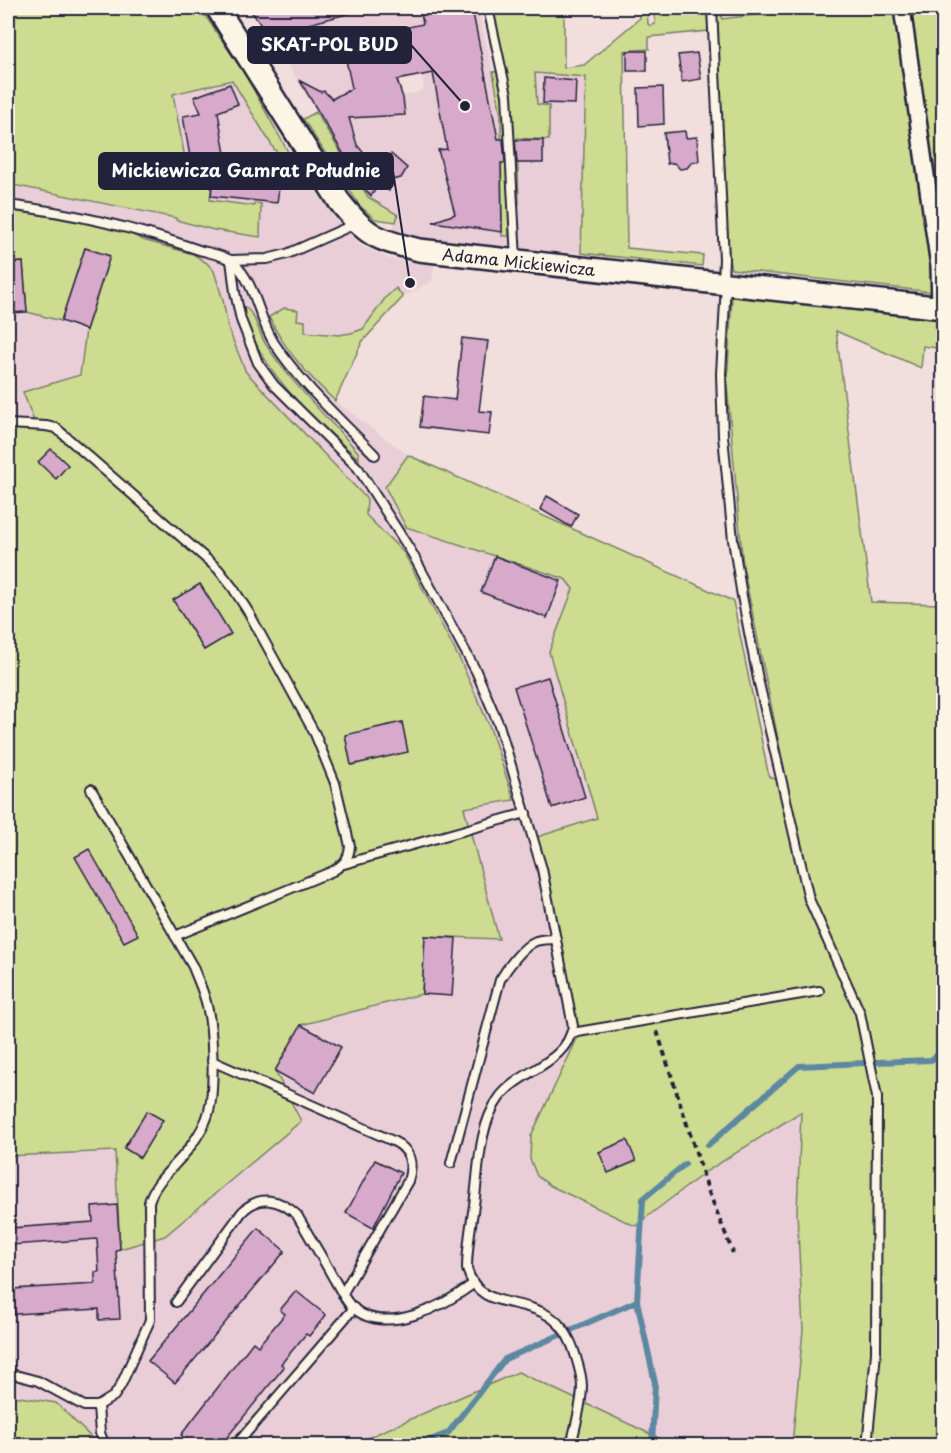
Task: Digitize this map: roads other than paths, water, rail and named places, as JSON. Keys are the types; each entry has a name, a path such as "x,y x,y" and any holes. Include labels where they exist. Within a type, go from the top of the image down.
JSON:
{"street":[{"name":"Adama Mickiewicza","path":"217,8 339,201 357,223 381,240 419,250 942,308"},
{"path":"902,8 939,266 942,308"}],"lane":[{"path":"488,8 507,94 516,260"},
{"path":"712,8 725,283 720,374 723,436 733,540 758,679 809,899 860,1013 877,1096 876,1353 867,1446"},
{"path":"8,205 52,210 129,227 231,260 267,258 287,254 357,223"},
{"path":"231,260 246,277 273,342 310,390 375,455"},
{"path":"231,260 241,320 258,363 274,385 357,468 412,553 486,692 499,725 543,869 573,1026 572,1033 561,1049 509,1087 492,1108 483,1140 467,1269 473,1284 481,1293 543,1312 560,1324 567,1333 576,1357 582,1386 571,1446"},
{"path":"8,424 56,428 218,569 233,588 315,734 331,773 350,846 349,856 344,864"},
{"path":"8,1373 38,1381 84,1406 98,1406 114,1396 147,1328 151,1309 149,1202 152,1191 189,1148 203,1126 209,1111 212,1061 208,1009 204,993 193,967 91,789"},
{"path":"175,936 333,871 344,864 526,813"},
{"path":"451,1162 500,980 511,963 531,943 542,939 556,939"},
{"path":"572,1033 819,991"},
{"path":"212,1061 393,1141 407,1152 411,1162 408,1181 343,1293"},
{"path":"176,1302 242,1212 257,1201 266,1200 277,1201 297,1215 343,1293 354,1308 366,1316 391,1319 410,1316 453,1299 473,1284"},
{"path":"236,1446 354,1308"},
{"path":"98,1406 100,1433 105,1446"}],"waterway":[{"path":"877,1062 931,1060 944,1050"},
{"path":"708,1145 799,1066 865,1063"},
{"path":"652,1446 655,1383 637,1301 643,1199 685,1164"},
{"path":"416,1446 448,1433 505,1359 637,1301"}],"place":[{"name":"SKAT-POL BUD","path":"465,106"},
{"name":"Mickiewicza Gamrat Południe","path":"410,283"}]}
